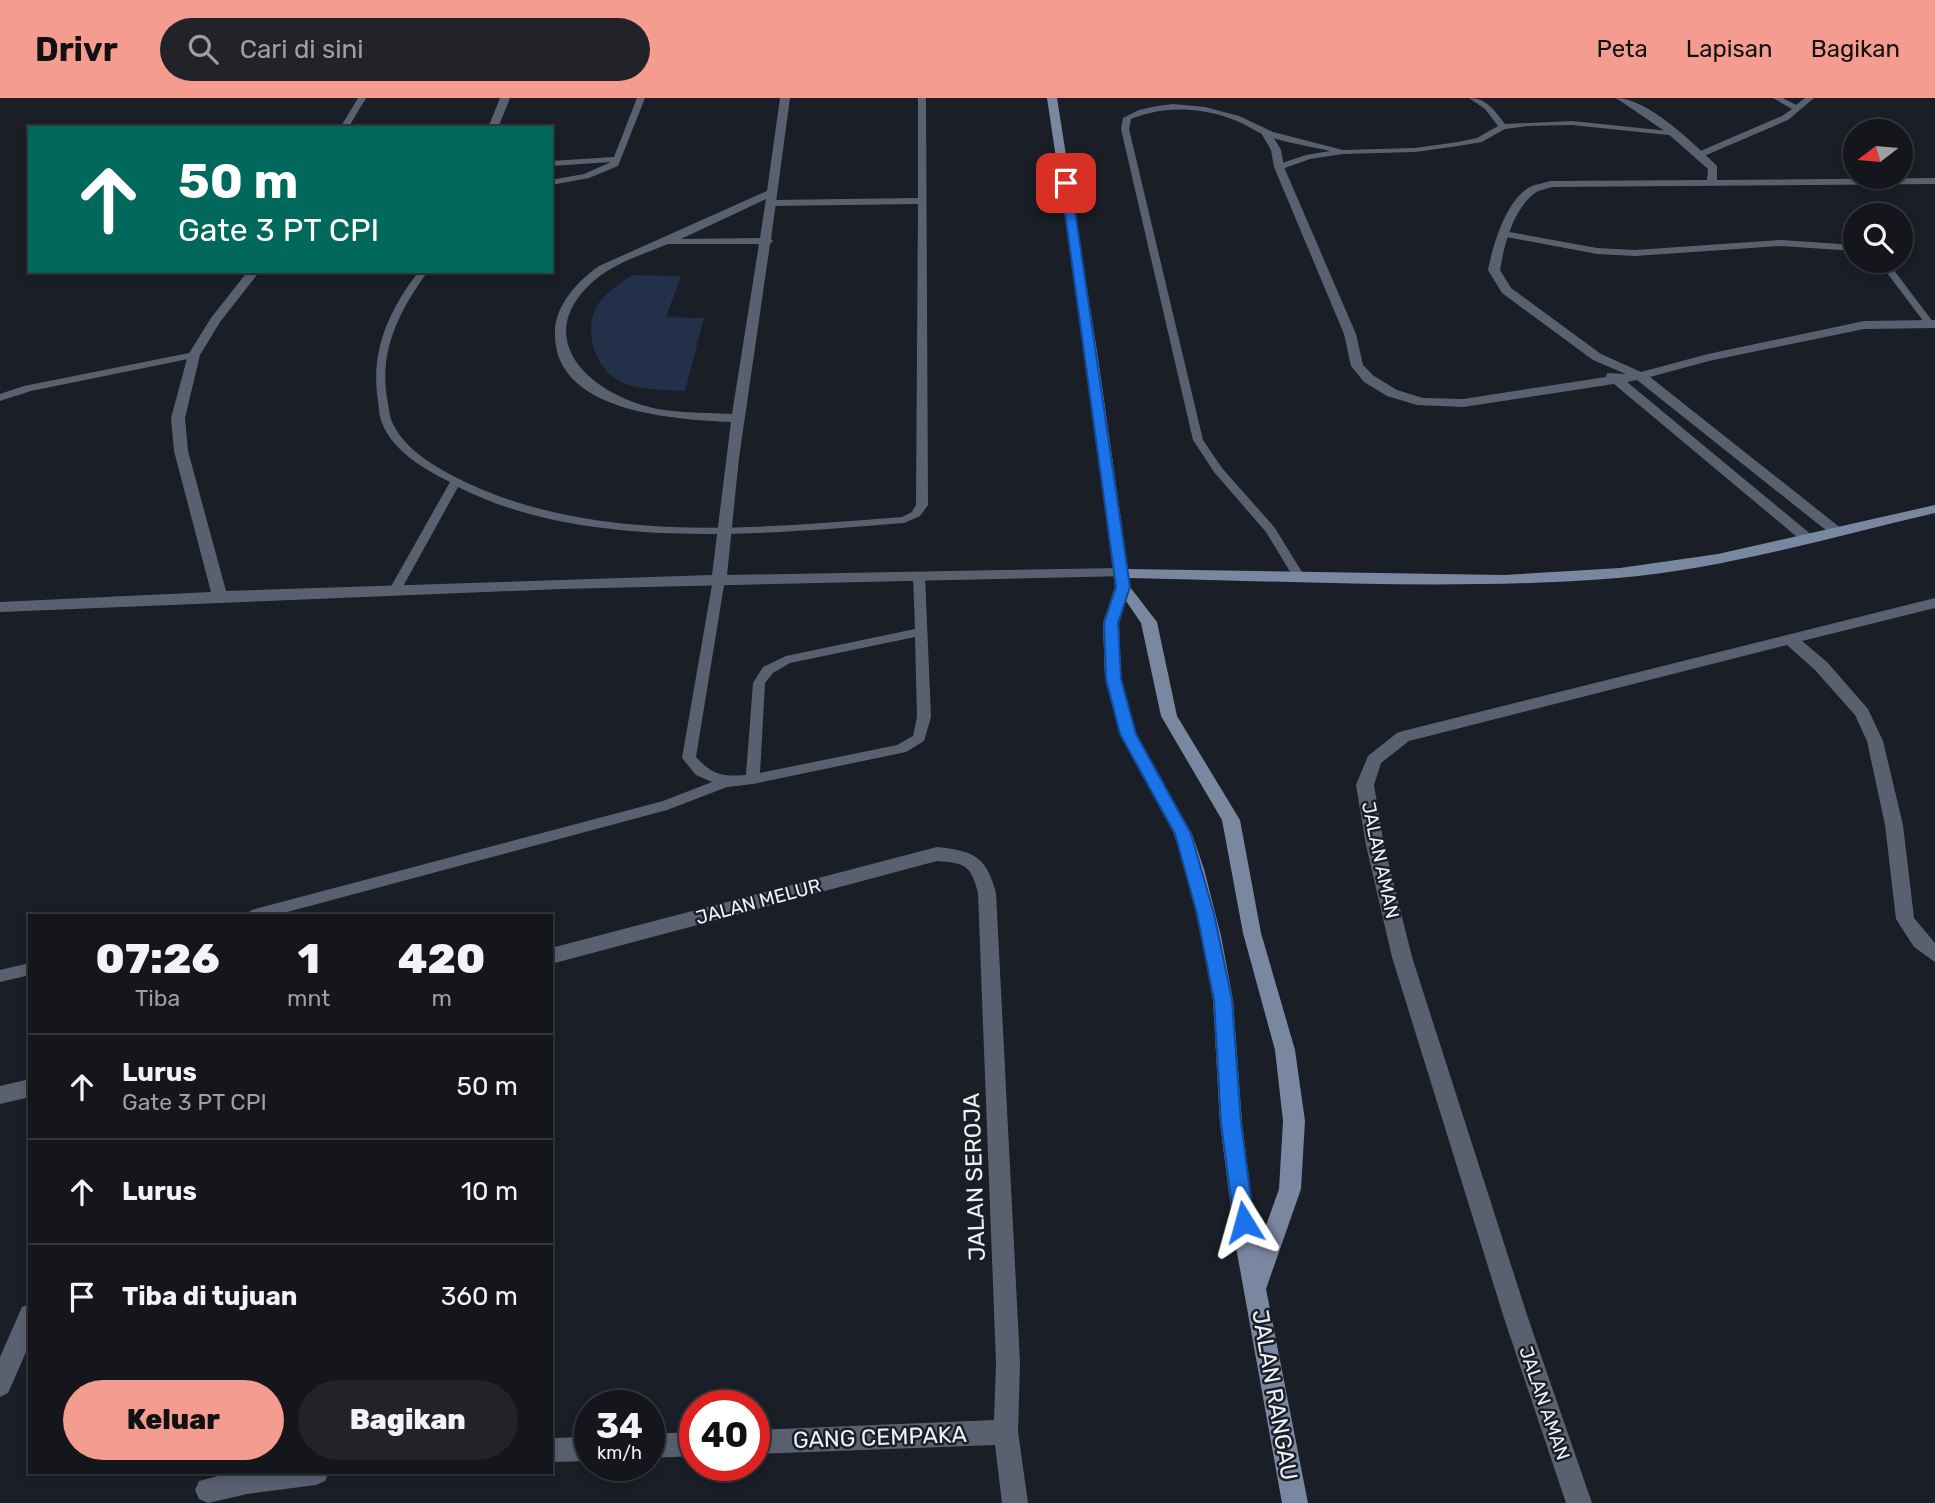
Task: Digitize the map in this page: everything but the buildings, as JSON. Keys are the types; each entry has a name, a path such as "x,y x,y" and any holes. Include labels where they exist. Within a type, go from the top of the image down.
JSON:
{"street":[{"path":"494,126 505,98"},
{"path":"719,579 785,98"},
{"path":"1052,98 1090,344 1122,580"},
{"path":"1622,98 1678,134 1701,154 1713,168 1712,182"},
{"path":"1266,133 1276,150 1279,167 1350,334 1357,366 1369,379 1392,393 1422,402 1463,403 1640,376 1708,358 1864,325 1933,324"},
{"path":"1837,532 1640,376 1597,357 1506,290 1494,270 1498,247 1513,213 1532,190 1550,184 1935,181"},
{"path":"739,418 686,416 639,408 601,394 569,368 558,343 565,309 587,280 624,258 773,197"},
{"path":"665,242 767,241"},
{"path":"219,595 199,511 181,452 178,418 194,355 215,321 252,273"},
{"path":"1597,357 1615,379 1808,538"},
{"path":"0,607 219,595 719,579 919,576 1122,580 1298,577 1504,580 1608,574 1718,559 1935,509"},
{"name":"JALAN RANGAU","path":"1122,580 1149,622 1169,716 1231,820 1252,933 1285,1050 1294,1121 1290,1189 1256,1287"},
{"name":"JALAN RANGAU","path":"1122,580 1111,623 1113,679 1128,734 1183,834 1195,869 1211,936 1222,992 1231,1123 1247,1247 1295,1503"},
{"name":"JALAN AMAN","path":"1575,1495 1402,957 1375,845 1365,785 1374,760 1403,737 1935,603"},
{"path":"1791,640 1837,682 1867,722 1875,741 1894,825 1905,919 1921,942 1935,954"},
{"name":"JALAN MELUR","path":"553,955 937,854 966,856"},
{"name":"JALAN SEROJA","path":"966,856 981,870 987,892 1008,1363 1006,1432 1014,1503"},
{"path":"0,1095 28,1088"},
{"path":"0,1385 28,1320"},
{"name":"GANG CEMPAKA","path":"770,1441 1006,1432"},
{"path":"553,1450 574,1449"},
{"path":"208,1490 247,1481 301,1474"}],"lane":[{"path":"345,126 362,98"},
{"path":"553,183 604,170 619,159 641,98"},
{"path":"423,273 394,316 381,348 380,386 387,424 411,454 455,483 504,502 570,520 634,528 724,529 904,520 916,514 922,505 922,98"},
{"path":"1473,98 1488,107 1503,127"},
{"path":"1777,98 1798,109"},
{"path":"1701,154 1785,118 1810,98"},
{"path":"1298,577 1271,530 1218,470 1198,440 1125,129 1127,118 1152,107 1170,105 1233,117 1266,133 1343,152"},
{"path":"1279,167 1309,157 1343,152 1415,150 1458,144 1479,140 1503,127 1572,123 1678,134"},
{"path":"553,164 619,159"},
{"path":"773,197 923,201"},
{"path":"1504,234 1597,251 1635,253 1781,243 1843,247"},
{"path":"1892,273 1933,324"},
{"path":"0,398 27,388 194,355"},
{"path":"395,590 455,483"},
{"path":"259,914 667,806 725,782 753,779 901,749 919,738 924,717 919,576"},
{"path":"719,579 689,758 701,772 725,782"},
{"path":"753,779 759,683 768,670 786,660 922,632"},
{"path":"0,976 28,969"}],"shaded area":[{"path":"632,275 681,276 666,317 704,318 685,391 644,388 621,382 605,370 595,352 591,332 594,312 605,296"}],"route":[{"path":"1066,183 1123,587 1111,623 1113,679 1128,734 1183,834 1206,914 1223,1000 1231,1123 1244,1222"}]}
